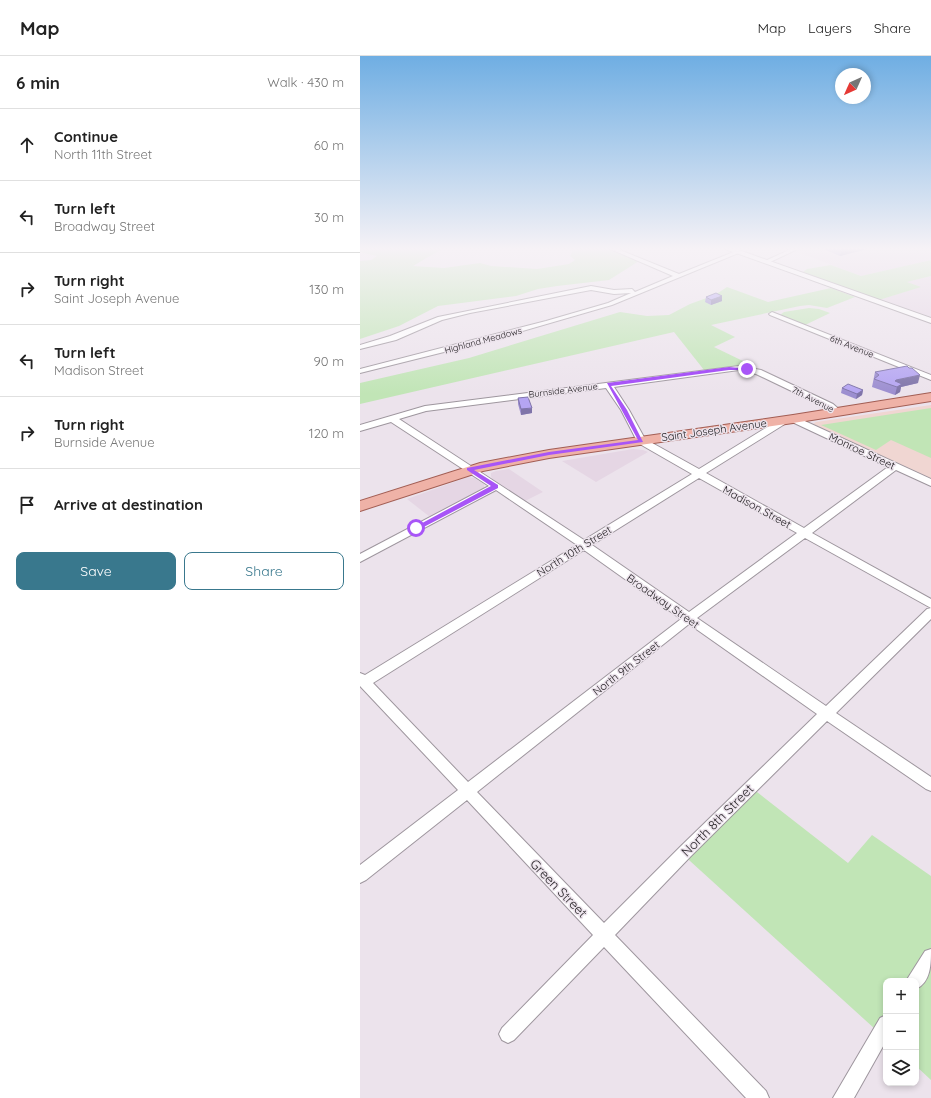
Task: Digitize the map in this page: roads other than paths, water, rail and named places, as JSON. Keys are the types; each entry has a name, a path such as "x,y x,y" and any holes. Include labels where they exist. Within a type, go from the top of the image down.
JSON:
{"main road":[{"name":"Saint Joseph Avenue","path":"360,506 469,469 549,454 931,397"}],"street":[{"path":"360,347 393,338 440,318 544,297"},
{"name":"Highland Meadows","path":"360,371 498,336 591,310 626,297"},
{"path":"862,297 931,321"},
{"name":"6th Avenue","path":"772,314 931,378"},
{"name":"Burnside Avenue","path":"360,428 425,409 739,368 758,372 788,386"},
{"path":"608,384 625,410 641,441"},
{"name":"7th Avenue","path":"788,386 830,406 838,412"},
{"name":"Broadway Street","path":"393,419 584,545 688,619 931,785"},
{"name":"Monroe Street","path":"789,419 931,482"},
{"name":"North 10th Street","path":"362,680 789,419"},
{"name":"Madison Street","path":"641,441 931,604"},
{"name":"North 9th Street","path":"360,875 688,619 896,466"},
{"path":"360,558 496,487"},
{"name":"North 8th Street","path":"508,1034 686,851 931,612"},
{"name":"Green Street","path":"362,680 759,1098"},
{"path":"917,978 931,957"},
{"path":"843,1098 883,1029"}]}
